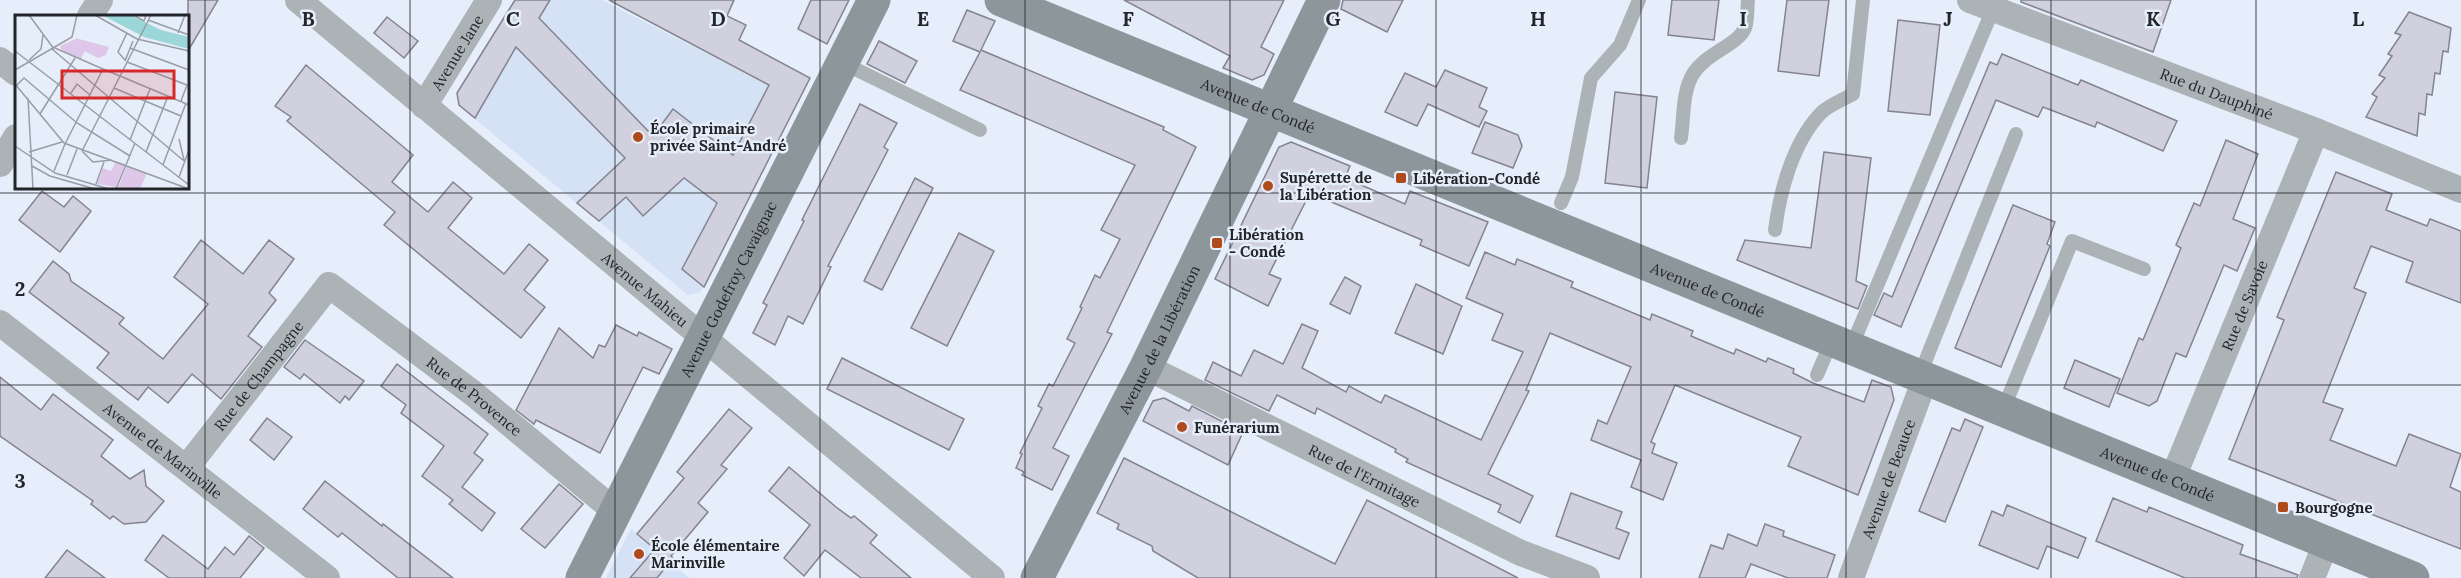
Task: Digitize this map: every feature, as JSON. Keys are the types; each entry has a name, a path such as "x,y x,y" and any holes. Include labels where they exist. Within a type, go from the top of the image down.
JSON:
{"main road":[{"name":"Avenue Godefroy Cavaignac","path":"582,578 874,0"},
{"name":"Avenue de Condé","path":"1001,0 2413,578"},
{"name":"Avenue de la Libération","path":"1037,578 1146,367 1324,0"}],"street":[{"path":"91,15 100,0"},
{"name":"Avenue Mahieu","path":"298,0 992,578"},
{"name":"Avenue Jane","path":"424,106 489,0"},
{"name":"Rue du Dauphiné","path":"1981,4 2316,131 2461,190"},
{"path":"0,60 15,72"},
{"name":"Rue de Savoie","path":"2172,480 2316,131"},
{"path":"0,164 15,139"},
{"name":"Rue de Champagne","path":"187,467 329,285"},
{"name":"Rue de Provence","path":"329,285 474,393 616,512"},
{"name":"Avenue de Marinville","path":"0,322 327,578"},
{"name":"Rue de l'Ermitage","path":"1146,367 1521,553 1587,578"},
{"name":"Avenue de Beauce","path":"1851,578 1922,378"},
{"path":"2313,578 2326,543"}],"lane":[{"path":"1561,203 1572,177 1591,78 1620,45 1640,0"},
{"path":"1681,138 1687,86 1692,75 1703,60 1734,41 1745,29 1748,0"},
{"path":"1775,230 1778,207 1801,140 1822,112 1853,94 1863,0"},
{"path":"1817,375 1841,344 1981,4"},
{"path":"843,63 980,130"},
{"path":"1922,378 2016,134"},
{"path":"2003,410 2072,241 2144,268"}],"shaded area":[{"name":"École primaire privée Saint-André","path":"515,0 602,0 798,100 700,292 688,295 459,106 456,95"},
{"name":"École élémentaire Marinville","path":"631,529 689,578 606,578"}],"building":[{"path":"188,0 218,0 189,49 189,15"},
{"path":"515,0 550,0 539,18 653,136 673,109 733,155 769,85 609,0 734,0 727,16 746,25 739,40 810,78 704,287 682,269 717,203 684,178 643,216 626,197 599,221 577,203 625,158 516,47 475,118 459,105 457,93"},
{"path":"811,0 849,0 827,44 798,29"},
{"path":"1124,0 1284,0 1261,47 1274,54 1264,75 1252,80 1223,68 1230,56"},
{"path":"1343,0 1403,0 1387,32 1341,9"},
{"path":"1672,0 1719,0 1714,40 1668,35"},
{"path":"1787,0 1829,0 1819,76 1778,71"},
{"path":"2021,0 2171,0 2153,52 2021,2"},
{"path":"967,10 995,21 981,50 1164,127 1163,130 1196,147 1107,332 1112,334 1053,448 1069,456 1052,490 1022,475 1024,472 1016,468 1022,454 1020,453 1042,408 1038,406 1049,384 1053,386 1075,343 1067,339 1082,308 1080,307 1095,275 1100,278 1120,239 1101,230 1135,165 960,90 980,52 953,41"},
{"path":"2409,12 2451,28 2448,52 2443,51 2440,74 2435,73 2432,95 2427,94 2425,115 2419,113 2417,136 2366,117 2377,97 2372,94 2385,78 2379,75 2392,56 2388,54 2401,35 2395,33"},
{"path":"387,17 418,41 404,58 374,33"},
{"path":"1898,20 1940,25 1930,115 1888,111"},
{"path":"879,41 917,61 905,83 867,64"},
{"path":"2002,54 2078,85 2081,80 2177,121 2163,151 2097,122 2095,127 2043,107 2038,117 1996,100 1901,327 1874,315 1884,293 1892,297 1990,62 1997,65"},
{"path":"306,65 413,155 392,182 428,212 453,182 472,198 448,228 504,274 529,244 548,260 524,290 545,307 521,338 384,225 395,212 287,121 291,117 275,106"},
{"path":"1445,70 1487,88 1479,107 1487,111 1479,127 1428,104 1417,126 1385,112 1405,73 1436,87"},
{"path":"1615,92 1657,97 1647,188 1605,183"},
{"path":"860,104 897,123 884,147 888,150 828,266 831,267 803,324 788,316 775,345 753,333 767,305 763,303"},
{"path":"1485,122 1518,135 1522,146 1513,168 1472,153"},
{"path":"2226,140 2258,154 2233,219 2255,228 2237,271 2224,265 2186,357 2176,353 2157,401 2149,406 2117,393 2139,338 2143,340 2181,248 2176,245 2194,203 2200,206"},
{"path":"1291,142 1350,166 1345,178 1405,204 1410,191 1488,222 1469,266 1420,245 1422,240 1310,193 1269,274 1281,279 1268,306 1215,279 1279,147"},
{"path":"1824,152 1871,158 1856,281 1867,286 1858,309 1737,260 1745,240 1811,248"},
{"path":"2336,172 2392,194 2386,210 2427,226 2430,219 2461,231 2461,303 2406,282 2413,262 2371,246 2354,288 2366,293 2323,402 2343,409 2330,440 2396,466 2409,434 2461,454 2450,487 2461,492 2461,549 2229,459 2284,320 2277,317"},
{"path":"915,178 933,188 882,290 864,281"},
{"path":"42,191 64,207 73,196 91,211 60,252 19,220"},
{"path":"2013,205 2055,222 2047,244 2050,246 2001,367 1955,348"},
{"path":"959,233 994,251 947,346 911,328"},
{"path":"201,240 243,274 269,240 294,259 269,293 276,300 248,336 262,347 221,399 192,374 168,403 148,387 138,400 97,368 109,353 29,292 53,261 69,274 71,281 124,318 119,324 163,359 208,304 174,277"},
{"path":"1485,252 1515,265 1517,259 1573,282 1571,287 1650,320 1652,314 1693,331 1691,336 1734,354 1736,349 1766,362 1768,358 1794,369 1793,373 1813,383 1864,402 1872,380 1891,387 1894,400 1858,495 1788,466 1801,437 1675,385 1651,442 1655,444 1652,453 1677,463 1663,500 1631,487 1641,460 1591,440 1598,420 1607,424 1631,367 1550,333 1526,390 1529,391 1488,474 1533,496 1520,523 1498,512 1501,505 1406,462 1408,459 1395,452 1396,449 1317,408 1315,414 1277,395 1269,411 1205,380 1213,362 1241,376 1254,350 1283,364 1302,324 1318,331 1302,368 1346,392 1349,386 1381,403 1385,395 1481,440 1523,352 1492,340 1503,314 1466,298"},
{"path":"1345,277 1361,286 1350,314 1330,304"},
{"path":"1416,284 1462,306 1443,354 1395,333"},
{"path":"616,325 637,336 639,332 672,349 659,374 643,367 600,453 536,420 534,424 516,410 559,328 593,358 599,345 605,347"},
{"path":"305,340 364,381 349,400 345,396 340,403 304,374 300,379 284,367"},
{"path":"842,358 964,419 949,450 827,389"},
{"path":"2075,360 2120,379 2109,407 2064,388"},
{"path":"397,364 488,434 474,453 483,460 462,487 495,513 482,531 449,504 453,500 422,476 444,446 401,413 406,405 381,386"},
{"path":"0,377 41,410 53,394 113,440 101,456 130,479 144,470 146,486 164,501 146,522 124,524 113,516 110,519 91,504 93,501 0,436"},
{"path":"1164,398 1189,411 1192,406 1243,432 1228,465 1143,421 1153,401"},
{"path":"729,409 752,428 721,465 727,469 698,503 708,512 671,556 673,558 657,578 630,578 655,549 637,534 684,478 677,472"},
{"path":"267,418 292,437 274,460 250,440"},
{"path":"1965,419 1983,427 1945,522 1919,511 1952,428 1960,431"},
{"path":"1124,458 1335,564 1367,500 1518,578 1198,578 1153,551 1152,546 1117,529 1119,524 1097,513"},
{"path":"789,467 836,507 851,518 854,516 877,535 870,543 911,578 861,578 825,550 804,576 784,558 810,525 769,491"},
{"path":"325,481 453,578 398,578 342,533 338,537 303,509"},
{"path":"559,484 583,504 545,548 521,529"},
{"path":"1571,493 1622,512 1616,528 1629,533 1619,559 1556,536"},
{"path":"2113,498 2147,512 2149,507 2243,545 2240,554 2298,575 2297,578 2185,578 2096,541"},
{"path":"2007,505 2086,538 2078,558 2047,546 2038,569 1979,545 1992,511 2003,516"},
{"path":"1765,524 1784,531 1783,536 1835,555 1827,578 1788,578 1751,564 1745,578 1699,578 1711,545 1723,549 1728,534 1757,546"},
{"path":"163,535 208,569 225,547 234,555 249,536 264,548 240,578 169,578 145,560"},
{"path":"67,550 105,578 45,578"}],"place":[{"name":"École primaire privée Saint-André","path":"638,137"},
{"name":"Libération-Condé","path":"1401,178"},
{"name":"Supérette de la Libération","path":"1268,186"},
{"name":"Libération - Condé","path":"1217,243"},
{"name":"Funérarium","path":"1182,427"},
{"name":"Bourgogne","path":"2283,507"},
{"name":"École élémentaire Marinville","path":"639,554"}]}
